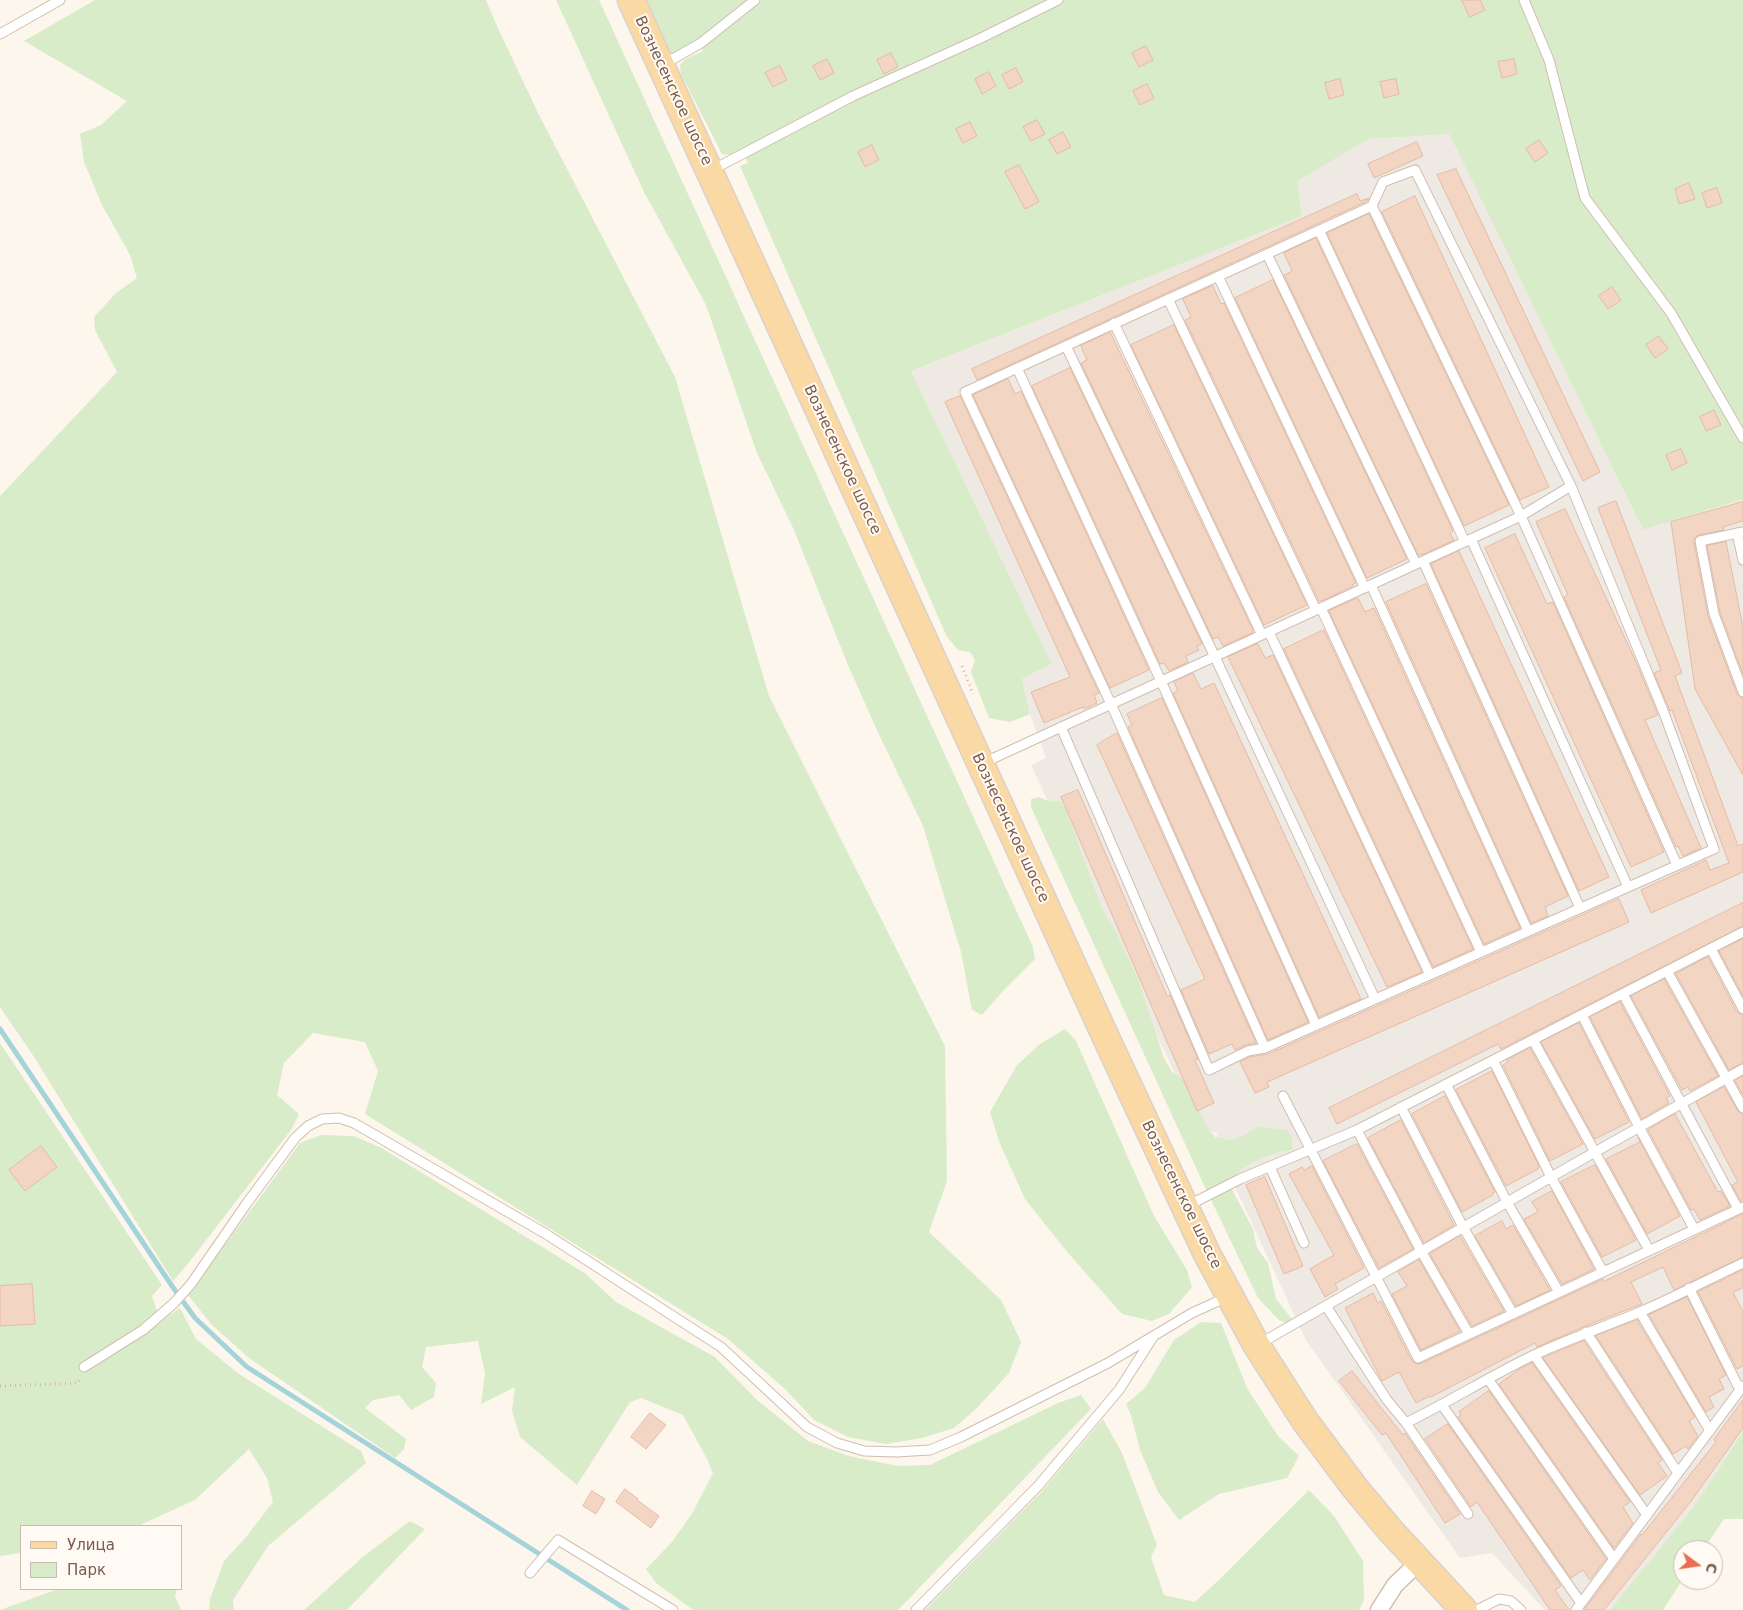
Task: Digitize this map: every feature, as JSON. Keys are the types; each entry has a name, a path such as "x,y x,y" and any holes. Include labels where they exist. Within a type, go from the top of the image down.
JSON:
{"main road":[{"name":"Вознесенское шоссе","path":"631,0 1207,1254 1256,1346 1305,1421 1355,1488 1419,1562 1464,1610"}],"street":[{"path":"1379,1610 1395,1585 1419,1562"}],"lane":[{"path":"0,34 60,0"},
{"path":"661,66 701,43 755,0"},
{"path":"710,171 853,96 981,38 1058,0"},
{"path":"1524,0 1548,60 1585,198 1671,313 1743,438"},
{"path":"1061,727 1210,1070 1248,1051 1266,1048 1714,849 1664,713 1571,486 1415,170 1383,182 1372,206 965,392 1111,704 1266,1048"},
{"path":"1372,206 1521,516 1676,865"},
{"path":"1319,230 1468,540 1628,887"},
{"path":"1267,254 1420,563 1580,908"},
{"path":"1218,276 1368,586 1528,931"},
{"path":"1168,299 1481,952"},
{"path":"1114,324 1266,633 1430,975"},
{"path":"1066,346 1215,657 1375,999"},
{"path":"1016,368 1316,1025"},
{"path":"981,764 1521,516 1571,486"},
{"path":"1743,560 1740,532 1700,541 1714,614 1743,692"},
{"path":"1185,1207 1240,1179 1357,1130 1743,932"},
{"path":"1711,949 1743,1009"},
{"path":"1667,971 1743,1108"},
{"path":"1283,1096 1418,1358 1741,1208 1681,1103 1623,994"},
{"path":"1582,1015 1694,1229"},
{"path":"1533,1040 1649,1250"},
{"path":"1492,1060 1551,1177 1603,1272"},
{"path":"1256,1346 1743,1069"},
{"path":"1446,1084 1507,1202 1559,1292"},
{"path":"1401,1107 1463,1227 1513,1314"},
{"path":"84,1367 143,1330 174,1303 191,1284 295,1138 308,1126 322,1120 339,1118 354,1123 546,1234 721,1347 807,1427 837,1443 864,1451 930,1450 1108,1363 1192,1313 1230,1296"},
{"path":"1357,1130 1421,1251 1469,1334"},
{"path":"1270,1167 1304,1243"},
{"path":"1406,1422 1442,1405 1534,1355 1586,1332 1640,1312 1743,1263"},
{"path":"1442,1405 1578,1607 1742,1388 1689,1288"},
{"path":"1326,1306 1387,1400 1406,1422 1468,1514"},
{"path":"1640,1312 1710,1431"},
{"path":"1586,1332 1678,1473"},
{"path":"916,1610 1038,1486 1119,1390 1155,1335"},
{"path":"1534,1355 1646,1515"},
{"path":"1488,1379 1614,1559"},
{"path":"530,1573 558,1540 673,1610"},
{"path":"1477,1610 1499,1599 1512,1601 1521,1610"}],"path":[{"path":"0,1386 78,1383 84,1367"}],"shaded area":[{"path":"1449,134 1643,530 1743,499 1743,1432 1694,1506 1610,1610 1545,1610 1492,1553 1460,1558 1306,1340 1216,1146 1217,1133 1200,1128 1031,765 1046,758 1030,714 1022,679 1052,664 911,371 1302,216 1296,181 1369,139"}],"green space":[{"path":"95,0 486,0 538,113 675,377 769,696 945,1046 947,1181 929,1232 1001,1300 1021,1342 1009,1373 978,1407 954,1428 922,1438 886,1444 848,1437 814,1420 786,1390 728,1339 365,1114 378,1071 365,1042 313,1033 284,1063 277,1095 299,1114 291,1130 173,1281 34,1057 0,1007 0,496 117,372 95,330 94,317 116,293 137,278 130,255 102,205 84,162 80,134 101,125 127,101 24,41"},
{"path":"556,0 599,0 1033,947 1035,959 982,1015 972,1010 961,952 923,826 875,726 848,665 794,530 757,453 706,305 643,190"},
{"path":"644,0 1743,0 1743,499 1643,530 1449,134 1369,139 1297,181 1302,216 911,371 1052,664 1022,679 1030,714 1010,722 989,718 971,672 975,660 970,652 958,650 947,637 740,166 748,163 742,150 730,155 722,154 681,74 680,65 685,59 703,51 698,41 669,55"},
{"path":"1038,797 1052,802 1060,801 1065,807 1102,909 1117,934 1138,979 1164,1058 1172,1072 1185,1080 1193,1093 1205,1124 1215,1137 1229,1140 1243,1136 1257,1127 1287,1130 1292,1137 1292,1150 1266,1156 1254,1162 1240,1170 1229,1184 1253,1229 1257,1248 1268,1263 1276,1299 1292,1319 1286,1323 1279,1320 1258,1298 1203,1183 1031,807 1031,799"},
{"path":"1065,1029 1076,1041 1154,1216 1187,1270 1192,1287 1169,1314 1152,1321 1122,1314 1068,1253 1025,1199 1000,1144 990,1112 1017,1065 1040,1044"},
{"path":"0,1043 162,1285 152,1296 160,1321 180,1308 196,1339 239,1374 361,1451 366,1463 268,1546 233,1600 234,1610 209,1610 210,1599 224,1561 246,1537 273,1502 267,1478 249,1449 195,1500 140,1525 20,1525 20,1553 0,1556"},
{"path":"321,1135 353,1136 380,1147 586,1274 616,1302 715,1357 757,1400 808,1441 849,1456 898,1466 930,1465 1058,1403 1081,1395 1091,1409 898,1610 693,1610 656,1583 646,1569 672,1542 693,1512 713,1473 683,1415 641,1398 630,1402 577,1485 520,1437 512,1410 515,1387 481,1404 485,1373 478,1341 426,1347 422,1367 436,1383 434,1397 411,1410 399,1395 373,1400 365,1408 406,1439 404,1449 395,1458 249,1358 211,1324 188,1295 300,1143"},
{"path":"1201,1322 1221,1323 1247,1388 1278,1436 1299,1456 1287,1478 1219,1494 1179,1520 1158,1492 1140,1450 1131,1415 1126,1404 1145,1388 1174,1340"},
{"path":"1103,1419 1122,1453 1157,1545 1151,1557 1164,1595 1195,1602 1309,1490 1334,1516 1363,1561 1364,1600 1359,1610 925,1610 1043,1490"},
{"path":"1743,1432 1743,1519 1724,1519 1710,1540 1673,1540 1673,1590 1676,1590 1663,1610 1610,1610 1694,1506"},
{"path":"410,1521 425,1529 347,1610 304,1610 364,1556"},
{"path":"55,1590 177,1590 175,1596 181,1610 0,1610"}],"building":[{"path":"1462,0 1480,0 1485,10 1470,17"},
{"path":"1146,46 1153,60 1139,67 1132,53"},
{"path":"891,53 898,67 884,74 877,60"},
{"path":"827,59 834,73 820,80 813,66"},
{"path":"1514,59 1517,74 1502,78 1498,62"},
{"path":"780,66 787,80 773,87 765,73"},
{"path":"1016,68 1023,82 1009,89 1002,75"},
{"path":"989,72 996,86 982,94 975,79"},
{"path":"1340,79 1344,95 1329,99 1325,83"},
{"path":"1396,79 1399,94 1384,98 1380,82"},
{"path":"1147,84 1154,98 1140,105 1133,91"},
{"path":"1037,120 1045,134 1031,141 1023,127"},
{"path":"970,122 977,136 963,143 956,129"},
{"path":"1063,132 1071,147 1057,154 1049,140"},
{"path":"1539,140 1548,153 1535,162 1526,149"},
{"path":"1417,142 1423,156 1374,178 1368,164"},
{"path":"872,145 879,160 865,167 858,152"},
{"path":"1019,165 1039,202 1025,209 1005,172"},
{"path":"1456,169 1600,472 1583,481 1437,175"},
{"path":"1689,183 1695,199 1679,204 1675,189"},
{"path":"1717,188 1722,203 1707,208 1702,193"},
{"path":"1357,194 1360,201 1369,198 1367,201 977,380 972,369"},
{"path":"1415,196 1549,487 1520,500 1382,212"},
{"path":"1369,214 1509,505 1464,526 1327,233"},
{"path":"1316,238 1453,531 1450,533 1454,540 1424,554 1418,555 1284,275 1292,271 1284,253"},
{"path":"1273,280 1407,559 1367,578 1235,298"},
{"path":"1213,286 1221,304 1224,303 1356,583 1324,600 1319,601 1185,320 1191,317 1183,299"},
{"path":"1612,287 1621,300 1608,309 1599,296"},
{"path":"1174,325 1307,605 1264,625 1131,345"},
{"path":"1110,332 1253,630 1252,633 1223,646 1218,637 1213,639 1081,363 1087,360 1081,346"},
{"path":"1659,336 1668,349 1655,358 1646,345"},
{"path":"1070,368 1202,644 1197,646 1199,650 1186,656 1188,662 1169,671 1164,663 1160,664 1032,386"},
{"path":"1008,379 1015,394 1021,391 1149,670 1110,688 973,395"},
{"path":"960,396 1099,693 1094,695 1097,703 1044,723 1031,692 1070,677 945,402"},
{"path":"1714,410 1721,425 1706,431 1700,417"},
{"path":"1681,449 1687,463 1672,470 1666,455"},
{"path":"1616,501 1682,673 1675,676 1738,846 1743,844 1743,872 1651,913 1641,890 1706,860 1710,870 1729,863 1672,710 1670,711 1654,673 1661,670 1598,508"},
{"path":"1743,502 1743,521 1723,527 1724,530 1698,535 1694,542 1708,616 1737,694 1743,698 1743,775 1695,689 1671,522"},
{"path":"1565,509 1636,662 1658,715 1645,720 1701,848 1683,856 1678,846 1676,847 1564,597 1568,595 1536,522"},
{"path":"1515,534 1547,604 1553,602 1664,852 1631,867 1485,548"},
{"path":"1726,542 1743,627 1743,674 1720,612 1707,546"},
{"path":"1459,551 1609,877 1579,891 1431,564"},
{"path":"1426,584 1568,896 1545,907 1548,916 1531,923 1386,602"},
{"path":"1358,598 1365,612 1374,608 1520,928 1484,944 1329,611"},
{"path":"1324,630 1473,949 1433,967 1284,649"},
{"path":"1258,644 1265,658 1273,655 1422,972 1387,987 1228,657"},
{"path":"1193,673 1201,689 1214,683 1361,999 1319,1017 1173,693 1178,691 1174,682"},
{"path":"1162,698 1308,1022 1268,1040 1128,727 1132,725 1127,714"},
{"path":"1117,733 1256,1043 1235,1050 1232,1044 1209,1054 1181,990 1205,979 1097,745"},
{"path":"1078,790 1167,996 1170,995 1198,1059 1195,1060 1214,1103 1197,1111 1061,797"},
{"path":"1619,899 1629,922 1267,1082 1269,1087 1255,1093 1240,1062 1250,1057 1268,1054"},
{"path":"1743,903 1743,926 1501,1049 1498,1044 1337,1124 1329,1108"},
{"path":"1743,939 1743,996 1719,951"},
{"path":"1708,957 1737,1012 1743,1015 1743,1063 1729,1070 1676,974"},
{"path":"1664,979 1718,1076 1690,1091 1688,1087 1682,1090 1631,996"},
{"path":"1620,1002 1670,1096 1666,1098 1669,1103 1642,1119 1590,1017"},
{"path":"1579,1023 1629,1122 1595,1139 1541,1042"},
{"path":"1530,1048 1583,1144 1550,1161 1503,1065 1508,1062 1507,1060"},
{"path":"1492,1071 1539,1166 1538,1169 1506,1186 1456,1090"},
{"path":"1743,1076 1743,1095 1735,1081"},
{"path":"1724,1087 1738,1111 1743,1114 1743,1201 1741,1201 1732,1185 1738,1182 1696,1102"},
{"path":"1445,1096 1495,1192 1493,1195 1462,1212 1412,1114"},
{"path":"1675,1114 1718,1192 1721,1191 1730,1206 1700,1220 1694,1209 1691,1210 1648,1130"},
{"path":"1401,1120 1454,1225 1424,1243 1368,1138"},
{"path":"1638,1138 1680,1216 1647,1234 1606,1159 1640,1142"},
{"path":"1357,1144 1413,1249 1379,1268 1323,1161"},
{"path":"41,1146 57,1167 25,1191 9,1170"},
{"path":"1595,1165 1636,1240 1602,1257 1561,1182"},
{"path":"1312,1166 1364,1268 1335,1284 1338,1289 1325,1297 1310,1269 1334,1255 1289,1174 1302,1167 1304,1170"},
{"path":"1265,1177 1303,1266 1284,1274 1246,1185"},
{"path":"1552,1191 1594,1269 1562,1284 1524,1219 1538,1212 1532,1202"},
{"path":"1743,1214 1743,1257 1674,1290 1663,1267 1631,1282 1642,1304 1537,1347 1535,1343 1416,1403 1399,1372 1382,1381 1345,1308 1373,1293 1378,1303 1381,1301 1412,1361 1420,1364 1603,1279 1604,1281"},
{"path":"1502,1221 1506,1229 1513,1225 1550,1290 1516,1306 1475,1236"},
{"path":"1460,1236 1504,1311 1472,1326 1430,1254"},
{"path":"1419,1260 1460,1331 1421,1350 1392,1294 1407,1286 1398,1272"},
{"path":"1743,1270 1743,1288 1733,1292 1743,1312 1743,1366 1737,1369 1698,1292"},
{"path":"32,1284 35,1324 0,1326 0,1286"},
{"path":"1687,1297 1726,1375 1719,1379 1724,1389 1709,1397 1714,1407 1706,1412 1649,1315"},
{"path":"1637,1320 1695,1417 1689,1421 1698,1436 1688,1449 1686,1446 1673,1454 1596,1336"},
{"path":"1584,1341 1662,1460 1658,1463 1667,1476 1640,1495 1543,1358"},
{"path":"1532,1363 1630,1502 1623,1507 1633,1523 1614,1548 1499,1384 1521,1368"},
{"path":"1352,1371 1403,1435 1405,1433 1460,1514 1445,1523 1386,1433 1382,1435 1339,1381"},
{"path":"1489,1391 1606,1559 1590,1580 1583,1570 1571,1578 1458,1417 1461,1415 1459,1412"},
{"path":"1743,1400 1743,1428 1692,1500 1604,1610 1584,1610 1641,1534 1716,1442 1714,1440"},
{"path":"650,1413 666,1425 646,1449 631,1437"},
{"path":"1448,1424 1561,1586 1555,1590 1569,1610 1550,1610 1477,1502 1471,1507 1425,1439"},
{"path":"625,1489 659,1516 651,1528 616,1502"},
{"path":"592,1491 605,1499 596,1514 583,1506"}],"waterway":[{"path":"0,1029 195,1318 247,1367 627,1610"}]}
